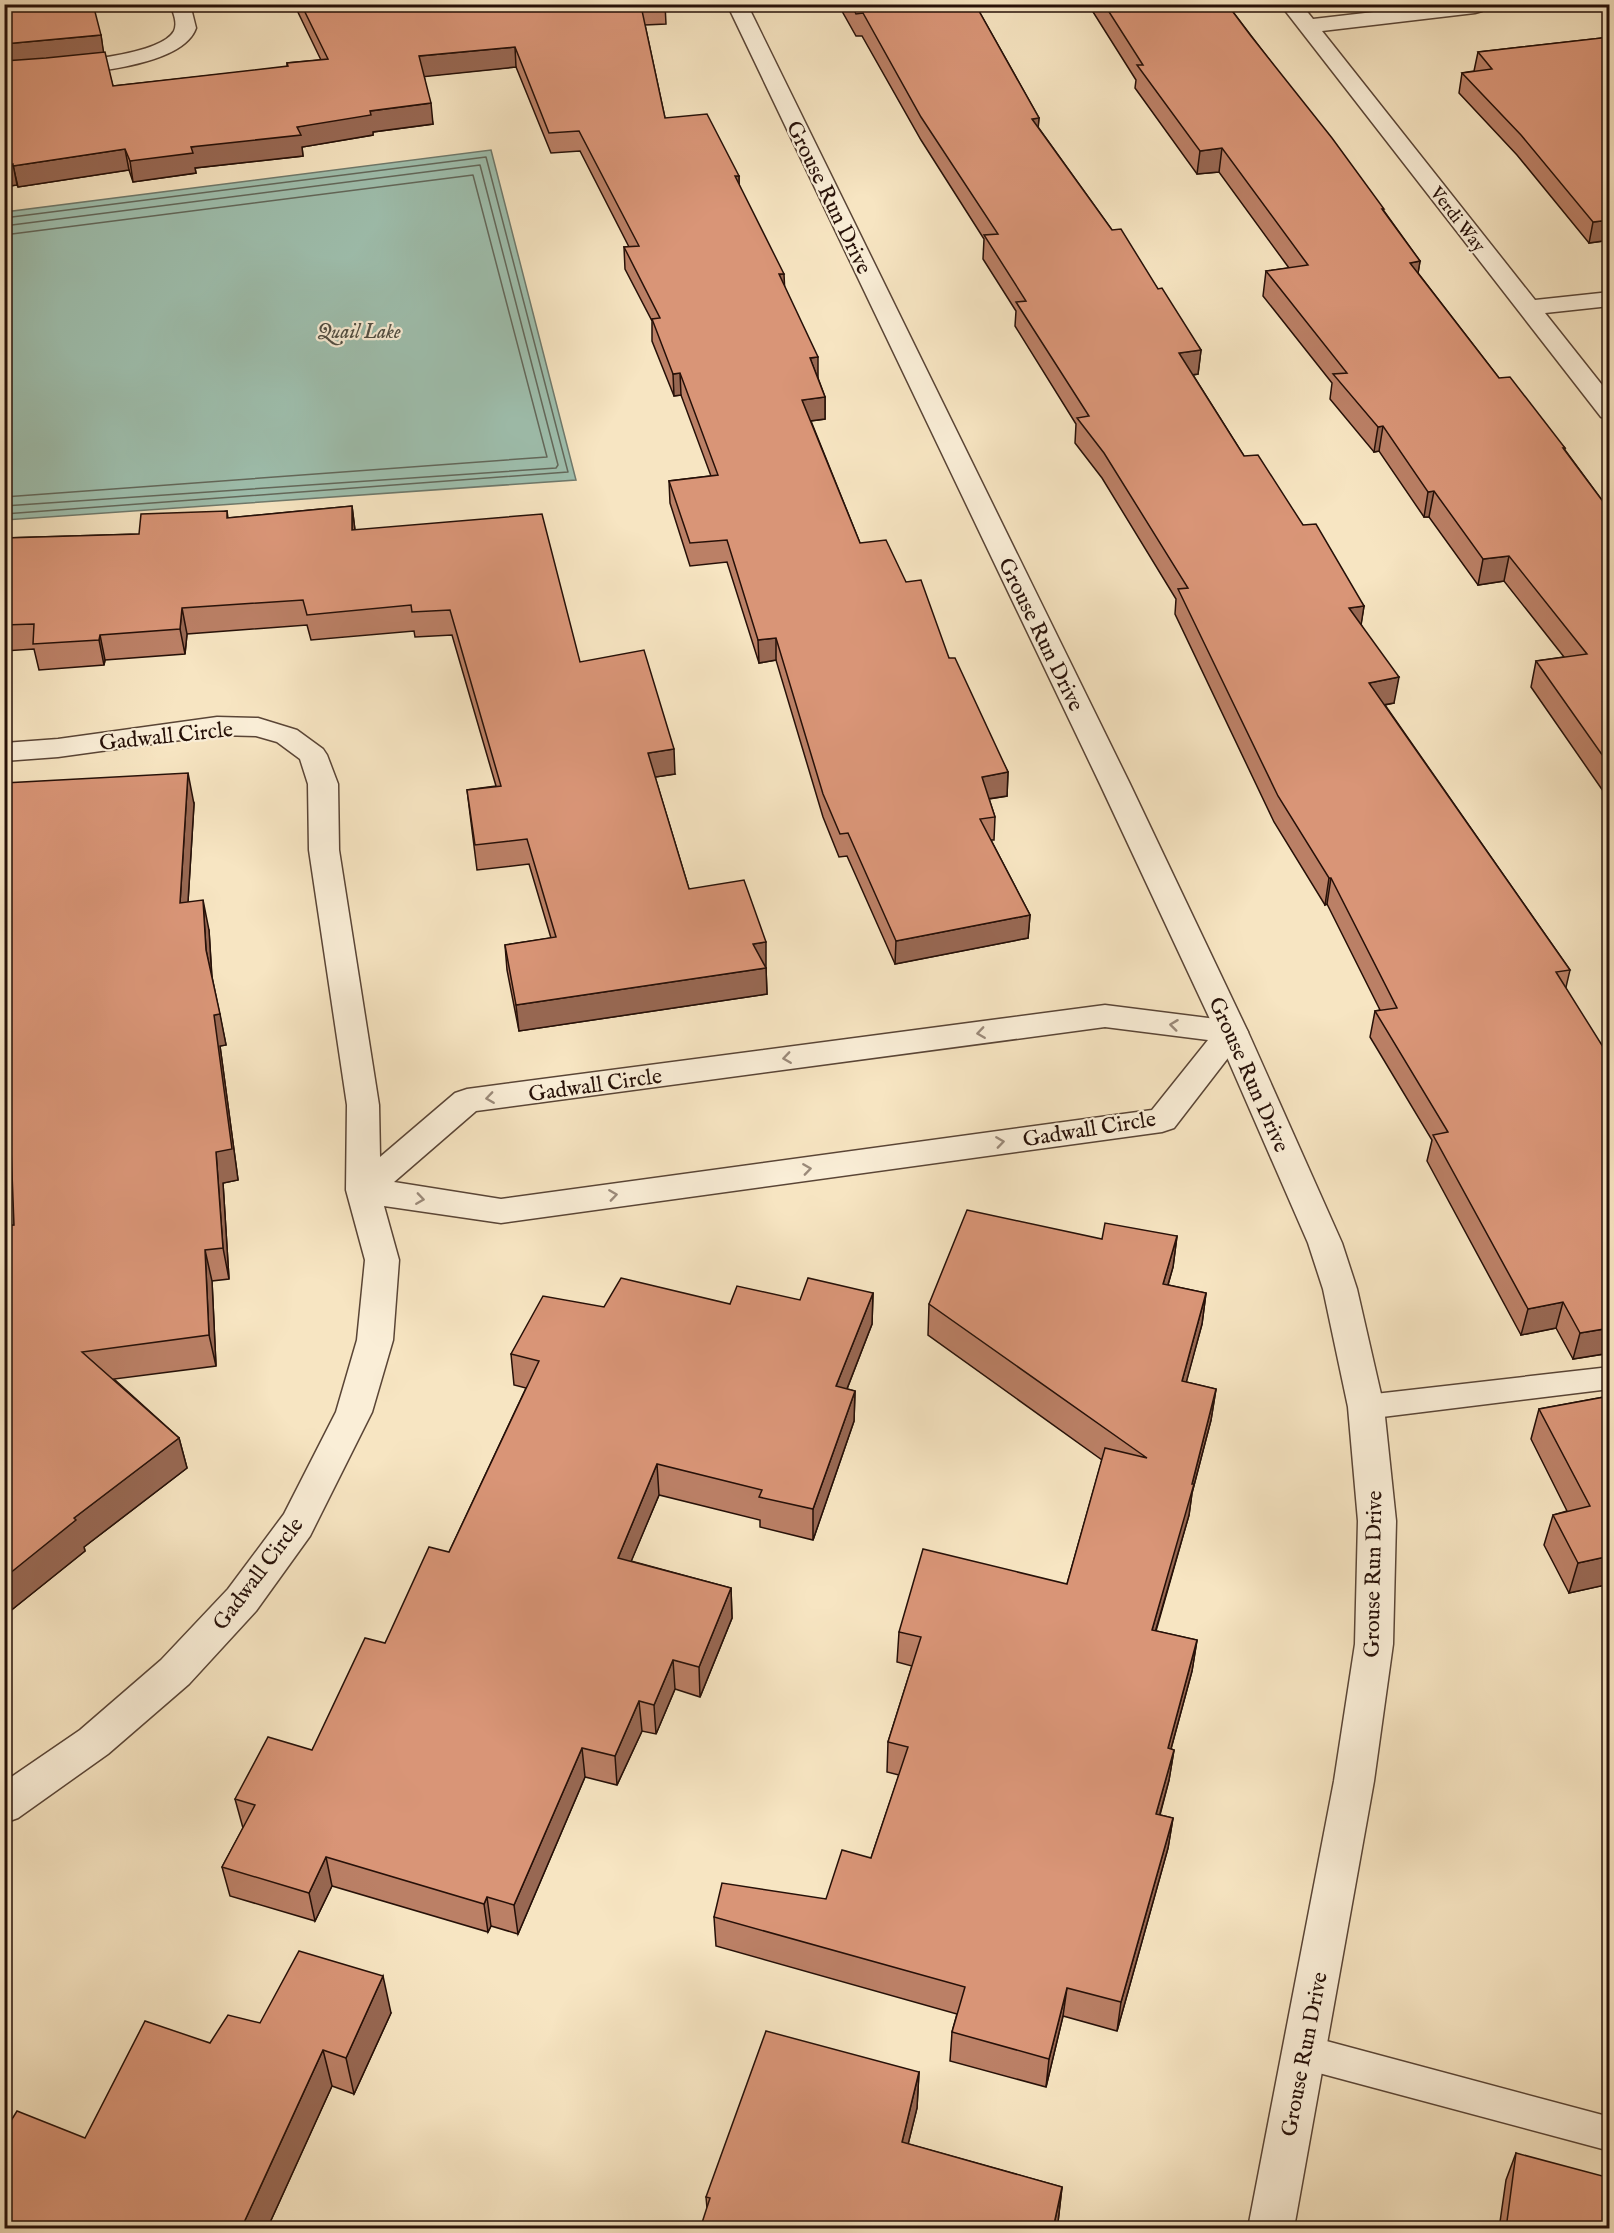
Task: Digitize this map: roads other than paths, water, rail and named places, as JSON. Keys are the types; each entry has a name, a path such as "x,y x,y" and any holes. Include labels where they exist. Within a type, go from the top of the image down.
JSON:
{"street":[{"path":"4,73 128,61 152,55 177,41 185,33 186,22 180,4"},
{"name":"Grouse Run Drive","path":"737,4 1115,784 1232,1032 1325,1243 1340,1289 1366,1407 1377,1521 1374,1644 1354,1781 1271,2229"},
{"name":"Verdi Way","path":"1290,4 1610,412"},
{"path":"1307,26 1474,7"},
{"path":"1529,308 1610,299"},
{"name":"Gadwall Circle","path":"4,752 217,726 258,727 287,736 313,755 323,784 324,850 363,1105 363,1190 382,1260 375,1340 354,1412 297,1525 242,1600 175,1672 94,1742 4,1805"},
{"name":"Gadwall Circle","path":"363,1190 467,1101 1105,1017 1232,1032"},
{"name":"Gadwall Circle","path":"363,1190 501,1210 1162,1120 1232,1032"}],"lane":[{"path":"1366,1407 1610,1378"},
{"path":"1304,2052 1610,2134"}],"water":[{"name":"Quail Lake","path":"491,150 576,480 5,520 5,212"}]}
